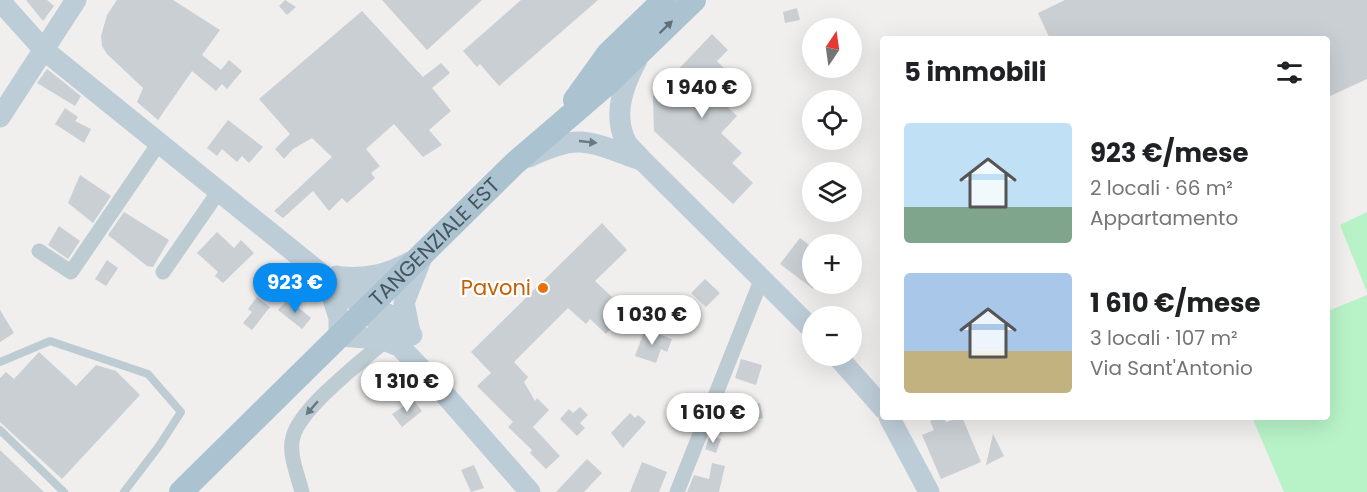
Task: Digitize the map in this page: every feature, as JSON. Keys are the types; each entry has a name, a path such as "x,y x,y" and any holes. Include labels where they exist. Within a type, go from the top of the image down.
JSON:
{"main road":[{"name":"TANGENZIALE EST","path":"560,122 608,54 664,0"},
{"name":"TANGENZIALE EST","path":"181,492 514,164 560,122 607,84 694,0"}],"street":[{"path":"0,117 76,0"},
{"path":"0,1 44,50 328,276 351,300 372,305 373,315 378,324 400,342 530,492"},
{"path":"641,51 623,87 621,102 626,141 642,160 802,319"},
{"path":"514,164 559,143 576,141 598,143 642,160"},
{"path":"39,251 71,273 159,142"},
{"path":"163,272 219,191"},
{"path":"328,276 374,277 390,273 421,255"},
{"path":"302,492 293,452 292,436 309,409 400,342 405,319 404,303 421,255"},
{"path":"328,276 339,318 339,336 400,342"},
{"path":"677,492 762,278"},
{"path":"846,366 880,404"},
{"path":"891,420 929,492"}],"lane":[{"path":"0,362 50,341 148,374 168,394 181,412 159,446 124,492"},
{"path":"0,430 64,492"}],"green space":[{"path":"1367,212 1367,292 1340,225"},
{"path":"1367,295 1367,492 1284,492 1253,420 1330,420 1330,310"}],"building":[{"path":"26,0 47,0 54,6 43,21"},
{"path":"117,0 173,0 220,30 202,55 221,70 229,60 242,71 227,89 222,84 216,91 192,71 158,120 137,102 143,88 107,54 102,46 101,36 107,15"},
{"path":"285,0 296,7 287,15 279,6"},
{"path":"382,0 482,0 427,50"},
{"path":"521,0 598,0 499,86 480,64 477,67 463,51"},
{"path":"1065,0 1367,0 1367,79 1330,96 1330,36 1049,36 1038,13"},
{"path":"797,8 800,20 785,23 783,12"},
{"path":"362,11 423,77 441,63 450,73 432,88 451,111 429,130 442,145 423,157 394,124 366,149 380,166 371,173 375,178 347,203 342,198 329,211 313,191 283,218 274,211 332,157 312,138 293,149 284,159 275,149 290,134 259,99"},
{"path":"712,34 728,50 717,61 736,80 718,98 737,116 721,133 742,153 732,163 753,183 733,204 654,131 653,96"},
{"path":"47,69 81,96 75,106 37,83"},
{"path":"65,108 78,117 75,121 91,129 84,143 55,124"},
{"path":"228,120 263,147 249,163 242,156 237,162 222,149 217,156 207,148"},
{"path":"80,175 111,196 93,223 68,203"},
{"path":"124,212 169,240 153,267 147,266 108,235"},
{"path":"602,223 627,250 595,281 627,311 606,334 590,319 586,324 568,308 514,362 528,377 524,382 535,401 537,398 549,410 533,427 560,456 546,469 530,453 532,450 508,427 513,422 477,386 491,373 471,352"},
{"path":"59,226 80,241 68,259 48,245"},
{"path":"217,232 234,248 241,240 254,253 223,283 215,276 218,272 197,253"},
{"path":"800,238 802,240 802,281 780,264"},
{"path":"107,260 118,268 106,286 95,279"},
{"path":"705,279 720,293 706,307 691,293"},
{"path":"257,297 270,307 252,330 243,323 252,312 248,309"},
{"path":"288,299 311,318 302,329 278,310"},
{"path":"0,310 14,333 0,342"},
{"path":"645,329 672,339 667,352 661,349 656,363 635,356"},
{"path":"39,352 76,386 96,365 116,371 140,395 62,479 0,422 0,378 6,372 14,379"},
{"path":"741,359 762,365 756,385 735,378"},
{"path":"413,400 422,411 402,427 392,414"},
{"path":"760,403 763,418 730,425 727,409"},
{"path":"580,407 588,415 580,423 585,428 577,436 560,419 569,409 573,413"},
{"path":"630,413 635,418 638,415 646,422 623,448 611,433"},
{"path":"963,420 981,462 941,479 922,435 934,430 930,421"},
{"path":"993,434 1004,456 986,465"},
{"path":"710,436 721,439 716,453 705,449"},
{"path":"0,450 44,492 0,492"},
{"path":"587,459 602,473 584,492 556,492"},
{"path":"642,462 667,472 659,492 630,492"},
{"path":"712,463 725,466 719,492 687,492 694,475 709,479"},
{"path":"474,465 484,488 471,492 461,470"}],"place":[{"name":"Pavoni","path":"543,288"}]}
